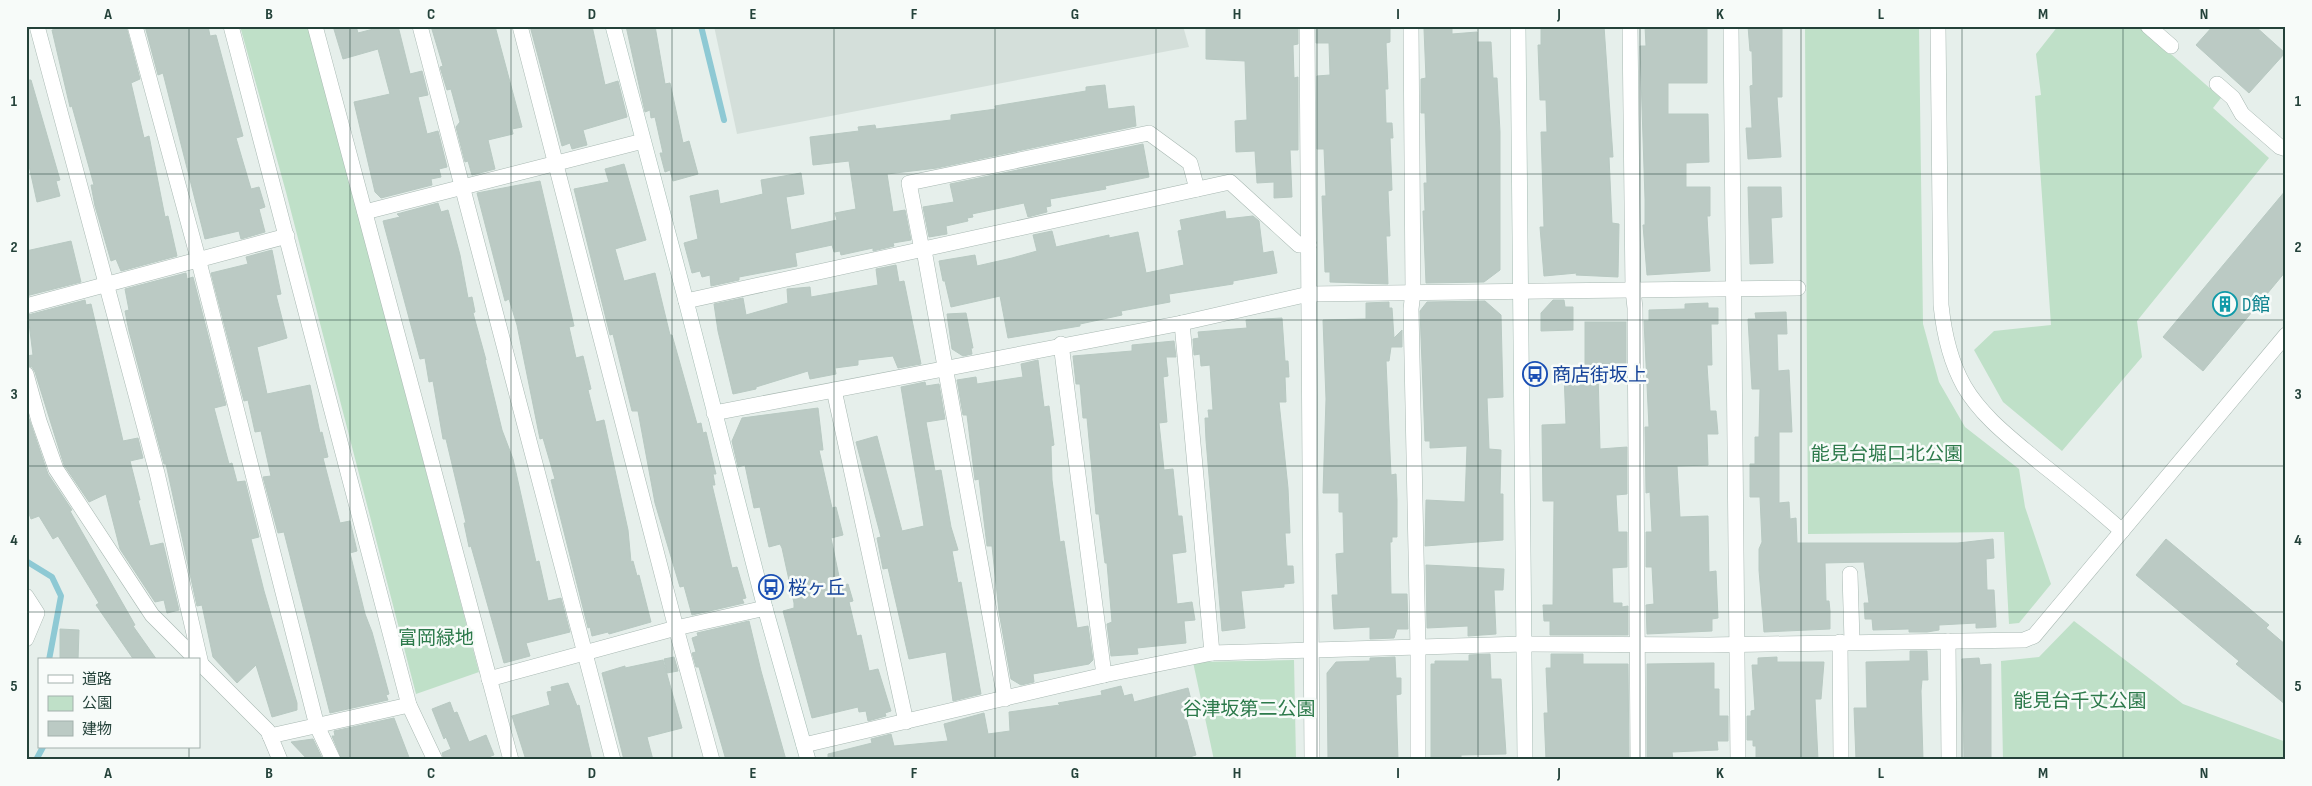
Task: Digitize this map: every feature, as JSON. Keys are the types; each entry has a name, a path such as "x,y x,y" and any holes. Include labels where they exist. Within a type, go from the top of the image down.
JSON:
{"street":[{"path":"37,26 157,473 198,658"},
{"path":"135,26 198,258 317,726 333,760"},
{"path":"231,26 409,705 435,760"},
{"path":"315,26 511,760"},
{"path":"420,26 613,760"},
{"path":"520,26 712,760"},
{"path":"613,26 765,608 806,752 906,722 1104,675 1212,654 1312,650 1418,649 1525,644 1738,644 2024,640 2034,636 2286,335"},
{"path":"1307,26 1312,760"},
{"path":"1411,26 1413,292 1411,309 1418,649 1418,760"},
{"path":"1518,26 1525,760"},
{"path":"1630,26 1633,290 1635,318 1638,760"},
{"path":"1731,26 1738,760"},
{"path":"1938,26 1941,305 1945,335 1953,362 1964,386 1982,411 2002,431 2122,531"},
{"path":"2148,26 2171,46"},
{"path":"2217,84 2233,98 2242,114 2280,147 2286,149"},
{"path":"1005,699 946,366 909,183 1149,133 1190,163 1197,189"},
{"path":"365,212 642,141"},
{"path":"686,301 1230,182 1299,245 1308,244"},
{"path":"26,306 198,258 287,236"},
{"path":"714,413 946,366 1182,323 1310,294 1798,288"},
{"path":"1182,323 1212,654"},
{"path":"1061,344 1104,675"},
{"path":"26,374 38,421 56,469 152,616 195,658"},
{"path":"834,390 906,722"},
{"path":"1841,760 1850,574"},
{"path":"26,596 37,613 26,639"},
{"path":"489,679 676,628 765,608"},
{"path":"1948,642 1949,760"},
{"path":"200,663 268,731 280,760"},
{"path":"270,736 409,705"}],"shaded area":[{"path":"714,26 1183,26 1189,47 737,134"}],"green space":[{"name":"富岡緑地","path":"240,26 308,26 479,672 416,694 286,192"},
{"name":"能見台堀口北公園","path":"1805,26 1919,26 1923,324 1939,382 1965,427 2019,469 2025,507 2051,584 2019,623 2009,624 2004,532 1808,534"},
{"path":"2058,26 2164,26 2155,40 2221,98 2213,108 2269,158 2137,321 2142,357 2062,451 2003,402 1974,350 1994,331 2051,325 2035,96 2041,95 2036,54"},
{"name":"能見台千丈公園","path":"2074,621 2183,704 2286,742 2286,760 2003,760 2001,661 2039,657"},
{"name":"谷津坂第二公園","path":"1294,660 1296,760 1214,760 1193,662"}],"building":[{"path":"55,26 126,26 140,79 131,83 144,138 149,136 165,217 168,216 177,256 121,271 116,259 111,261 95,206 91,185 94,185 72,106 70,107 52,30 56,29"},
{"path":"145,26 208,26 210,36 216,35 243,136 236,138 251,189 259,187 265,207 259,209 265,232 241,239 239,231 205,239 163,73 158,75"},
{"path":"333,26 356,26 358,33 385,26 398,26 410,74 422,71 428,95 418,97 427,134 438,131 447,167 439,169 441,177 431,179 432,185 381,198 375,192 354,102 390,94 378,49 343,59"},
{"path":"431,26 495,26 522,127 512,129 513,134 488,140 495,169 472,175 468,161 465,162 456,127 460,122 451,89 447,90 440,67 443,66"},
{"path":"530,26 592,26 605,85 618,81 627,117 583,130 587,145 572,149 570,143 562,146"},
{"path":"626,26 655,26 665,84 670,83 683,143 689,141 698,174 673,181 670,170 665,172 660,153 663,153 655,117 651,118 650,110 645,112"},
{"path":"1206,26 1298,26 1298,44 1293,45 1294,78 1298,77 1298,150 1290,150 1292,197 1274,198 1274,182 1257,183 1255,151 1236,152 1235,121 1247,120 1245,61 1206,59"},
{"path":"1316,26 1390,26 1390,42 1386,43 1388,89 1385,89 1386,123 1392,123 1393,138 1390,138 1392,190 1388,191 1390,236 1386,236 1388,284 1330,282 1330,272 1325,272 1322,196 1326,196 1324,149 1317,149 1317,76 1330,75 1329,43 1316,43"},
{"path":"1541,26 1604,26 1613,157 1609,157 1612,223 1619,224 1618,277 1576,275 1577,273 1544,276 1540,227 1544,227 1541,132 1547,132 1546,100 1540,100 1538,45 1541,45"},
{"path":"1645,26 1707,26 1707,83 1668,83 1668,114 1708,114 1709,162 1686,163 1686,187 1710,187 1710,216 1707,216 1710,271 1647,275 1643,225 1645,225 1645,199 1640,46 1646,46"},
{"path":"1748,26 1782,26 1782,97 1777,97 1781,157 1748,159 1746,128 1752,128 1750,86 1753,85 1752,51 1750,51"},
{"path":"2213,26 2255,26 2285,53 2249,93 2196,45"},
{"path":"1452,28 1452,34 1477,32 1477,42 1491,42 1493,78 1497,78 1500,132 1500,270 1484,282 1426,283 1423,211 1425,211 1424,183 1427,183 1425,113 1421,113 1421,79 1426,78 1424,29"},
{"path":"26,80 31,80 60,180 56,181 60,196 37,202 26,152"},
{"path":"1105,85 1108,109 1134,106 1136,126 937,168 887,174 893,212 905,210 911,240 893,243 894,246 873,251 873,248 841,255 840,251 834,252 832,245 795,253 797,266 739,277 739,280 711,286 710,275 702,277 700,271 692,273 684,243 698,239 690,196 718,190 720,204 763,194 761,180 801,173 804,194 786,197 791,230 837,220 835,213 856,209 849,161 813,165 810,137 859,131 858,127 875,125 876,129 951,120 951,115 996,109 995,106 1086,91 1086,87"},
{"path":"1143,144 1149,177 1105,186 1106,189 1050,199 1051,206 1046,207 1047,212 1028,217 1024,203 972,214 973,217 967,218 968,221 946,226 947,234 929,237 923,207 954,202 950,184"},
{"path":"624,164 646,240 615,249 624,281 655,273 670,335 672,335 697,424 701,423 703,433 706,432 716,474 713,474 715,485 712,485 717,506 732,568 737,567 746,598 742,599 744,603 692,615 684,586 680,587 655,503 638,411 632,411 613,334 610,335 574,189 609,182 605,169"},
{"path":"540,181 574,326 569,327 576,358 583,356 591,389 588,390 596,422 604,420 628,530 631,562 633,561 637,576 639,575 651,622 609,634 608,632 592,636 590,627 588,628 551,480 555,479 543,438 540,439 517,325 509,299 505,301 477,193"},
{"path":"1748,187 1781,187 1782,217 1771,218 1773,263 1750,264"},
{"name":"D館","path":"2286,190 2286,271 2203,371 2163,337"},
{"path":"438,203 441,212 448,210 460,255 468,298 472,297 475,312 473,313 502,430 513,459 536,562 539,561 548,601 561,598 570,632 526,643 530,656 504,663 471,546 469,547 464,523 466,523 446,439 443,439 433,381 429,382 425,358 420,359 383,221 400,217 397,214"},
{"path":"1225,211 1226,219 1253,216 1259,221 1263,253 1273,251 1277,273 1233,281 1233,284 1169,294 1170,302 1121,311 1122,315 1080,324 1080,326 1008,338 1000,296 951,307 945,281 943,281 939,261 975,255 977,266 1012,258 1037,251 1033,235 1052,231 1056,247 1109,235 1109,238 1138,232 1146,273 1184,265 1178,231 1182,230 1180,220"},
{"path":"71,241 81,282 26,296 26,251"},
{"path":"272,250 281,294 276,295 287,338 257,347 267,394 310,385 320,433 322,432 328,457 323,458 340,523 350,521 357,551 350,553 365,614 372,632 389,694 386,695 388,700 330,713 284,532 278,533 263,477 271,476 261,431 255,432 248,400 244,401 211,273 248,264 246,257"},
{"path":"896,265 899,282 904,281 921,364 898,368 893,356 858,360 858,365 835,368 836,374 810,379 808,371 756,387 756,389 733,394 718,331 714,304 743,298 746,315 788,303 787,289 810,287 811,297 878,285 876,269"},
{"path":"186,273 187,279 193,277 226,405 214,408 229,464 232,463 237,482 245,481 259,537 251,539 264,591 297,703 297,710 272,717 256,665 237,683 213,657 202,605 197,606 166,464 164,464 125,311 129,310 125,289"},
{"path":"85,300 86,305 91,304 123,441 138,438 143,458 130,461 140,500 138,500 150,546 163,543 179,610 167,613 164,600 155,602 120,549 106,494 89,502 64,465 35,372 32,367 26,365 26,356 33,355 28,315"},
{"path":"1553,300 1564,300 1565,307 1573,307 1573,330 1541,331 1541,313"},
{"path":"1485,301 1501,315 1503,397 1487,398 1489,449 1501,450 1500,494 1503,494 1503,540 1425,546 1426,500 1465,502 1467,446 1430,448 1430,441 1425,441 1420,311 1427,302"},
{"path":"1389,302 1389,308 1392,308 1394,338 1402,330 1402,347 1391,347 1389,361 1386,361 1391,475 1396,474 1397,500 1397,537 1392,537 1392,542 1390,542 1391,594 1407,594 1408,629 1397,629 1394,638 1370,639 1370,627 1334,629 1332,595 1338,595 1336,554 1344,553 1343,512 1339,512 1339,493 1323,493 1326,399 1323,320 1366,319 1366,303"},
{"path":"1708,303 1708,308 1718,308 1718,324 1711,324 1712,365 1707,365 1710,411 1716,411 1718,434 1707,434 1708,465 1677,466 1680,517 1708,516 1709,572 1716,571 1718,618 1712,619 1712,631 1647,634 1646,605 1654,604 1652,567 1646,567 1646,532 1652,532 1650,492 1646,493 1645,427 1649,427 1644,321 1649,321 1649,310 1685,309 1685,304"},
{"path":"1786,312 1787,334 1777,334 1778,371 1789,370 1792,432 1779,432 1779,503 1789,502 1790,519 1796,518 1797,543 1958,543 1993,539 1994,558 1986,559 1987,590 1994,590 1996,627 1976,628 1976,623 1939,625 1939,630 1927,632 1909,632 1909,629 1873,630 1872,619 1865,619 1864,603 1869,603 1864,562 1825,563 1826,601 1829,601 1830,629 1764,632 1759,570 1759,549 1762,542 1760,497 1750,497 1750,464 1755,464 1755,437 1759,437 1760,389 1752,389 1748,319 1756,319 1755,313"},
{"path":"966,313 973,348 971,348 972,354 963,356 952,349 947,314"},
{"path":"1282,318 1285,361 1288,361 1289,377 1285,377 1286,402 1279,402 1288,488 1290,533 1285,533 1287,566 1293,566 1294,583 1284,584 1284,587 1241,591 1245,628 1222,631 1205,418 1209,418 1208,410 1213,410 1210,365 1201,366 1200,354 1194,355 1193,339 1199,338 1198,332 1247,328 1246,320"},
{"path":"1585,322 1626,322 1626,365 1585,365"},
{"path":"1174,341 1176,357 1166,357 1168,376 1163,377 1167,422 1159,423 1164,470 1173,469 1178,516 1182,516 1186,552 1172,554 1177,604 1192,602 1195,620 1184,621 1186,643 1137,648 1138,654 1111,656 1107,624 1112,622 1107,563 1105,563 1099,514 1096,514 1087,418 1083,418 1080,384 1076,384 1073,356 1132,351 1132,345"},
{"path":"1038,360 1044,407 1049,406 1054,445 1051,446 1052,480 1060,542 1064,541 1077,628 1088,626 1093,660 1089,664 1033,674 1034,682 1021,685 1011,679 999,612 992,546 987,546 979,479 975,480 967,415 963,415 957,380 976,377 977,384 1023,377 1021,364"},
{"path":"1598,372 1600,449 1627,447 1627,494 1616,495 1618,532 1627,532 1627,567 1612,568 1613,603 1622,603 1622,607 1628,606 1628,635 1550,635 1550,621 1544,621 1543,605 1553,605 1554,501 1543,501 1542,425 1566,424 1564,374"},
{"path":"925,382 926,386 939,384 945,419 926,422 935,471 941,470 951,527 958,550 952,551 958,583 961,582 981,694 953,701 946,652 909,659 888,568 883,569 877,538 881,537 856,442 877,436 902,531 924,526 901,387"},
{"path":"818,408 823,450 819,450 832,508 836,507 843,535 831,538 841,586 848,584 853,601 849,602 857,636 861,635 869,671 878,669 891,711 885,713 886,716 868,721 866,711 859,712 858,707 812,718 783,611 794,608 794,603 782,548 780,544 769,547 760,507 754,508 745,465 738,467 732,441 742,418"},
{"path":"26,410 48,474 72,510 70,511 135,625 133,626 156,658 133,658 96,605 99,603 58,536 53,539 39,516 31,519 26,506"},
{"path":"2166,539 2269,625 2266,628 2286,645 2286,705 2236,664 2239,661 2136,575"},
{"path":"1426,565 1504,569 1503,590 1494,590 1496,634 1468,636 1468,626 1427,628"},
{"path":"749,621 786,760 726,760 699,667 696,667 692,653 696,652 692,638 698,636 697,633"},
{"path":"60,629 79,630 78,658 60,658"},
{"path":"1910,651 1927,651 1928,680 1922,680 1921,691 1923,760 1856,760 1854,708 1867,708 1866,662 1910,661"},
{"path":"1490,654 1491,679 1501,679 1506,754 1461,755 1461,760 1431,760 1431,664 1435,664 1435,661 1469,661 1469,655"},
{"path":"1551,654 1583,654 1583,664 1628,664 1629,760 1546,760 1544,713 1548,713 1546,668 1551,668"},
{"path":"674,657 678,671 667,673 664,659"},
{"path":"1395,657 1396,678 1401,678 1401,694 1396,695 1398,760 1328,760 1327,673 1336,662 1370,661 1370,658"},
{"path":"1777,657 1777,662 1824,662 1821,699 1815,699 1818,760 1756,760 1756,746 1753,746 1753,740 1747,740 1747,716 1751,716 1751,711 1755,710 1752,665 1758,665 1758,658"},
{"path":"1979,658 1980,665 1991,664 1991,760 1964,760 1962,659"},
{"path":"663,660 682,728 647,737 653,760 624,760 602,673 625,666 625,668"},
{"path":"1714,663 1714,689 1719,689 1719,716 1728,716 1728,741 1717,741 1718,750 1672,752 1673,760 1647,760 1647,664"},
{"path":"568,683 577,706 579,705 592,760 526,760 512,716 550,705 547,692 552,691 551,687"},
{"path":"1121,686 1124,696 1132,694 1134,702 1188,688 1194,712 1185,714 1196,755 1180,760 828,760 828,754 872,743 871,739 891,734 894,746 948,741 944,724 984,713 988,734 1010,731 1009,712 1060,705 1058,703 1102,695 1101,691"},
{"path":"450,702 454,713 457,712 469,742 486,735 494,755 480,760 444,760 442,753 451,749 446,737 444,739 432,709"},
{"path":"394,718 410,760 342,760 332,736 335,736 334,731"},
{"path":"313,739 323,760 308,760 291,742"}],"waterway":[{"path":"701,26 724,120"},
{"path":"26,561 52,577 61,596 49,658"},
{"path":"36,760 42,748"}],"place":[{"name":"D館","path":"2225,304"},
{"name":"商店街坂上","path":"1535,374"},
{"name":"桜ヶ丘","path":"771,587"}]}
